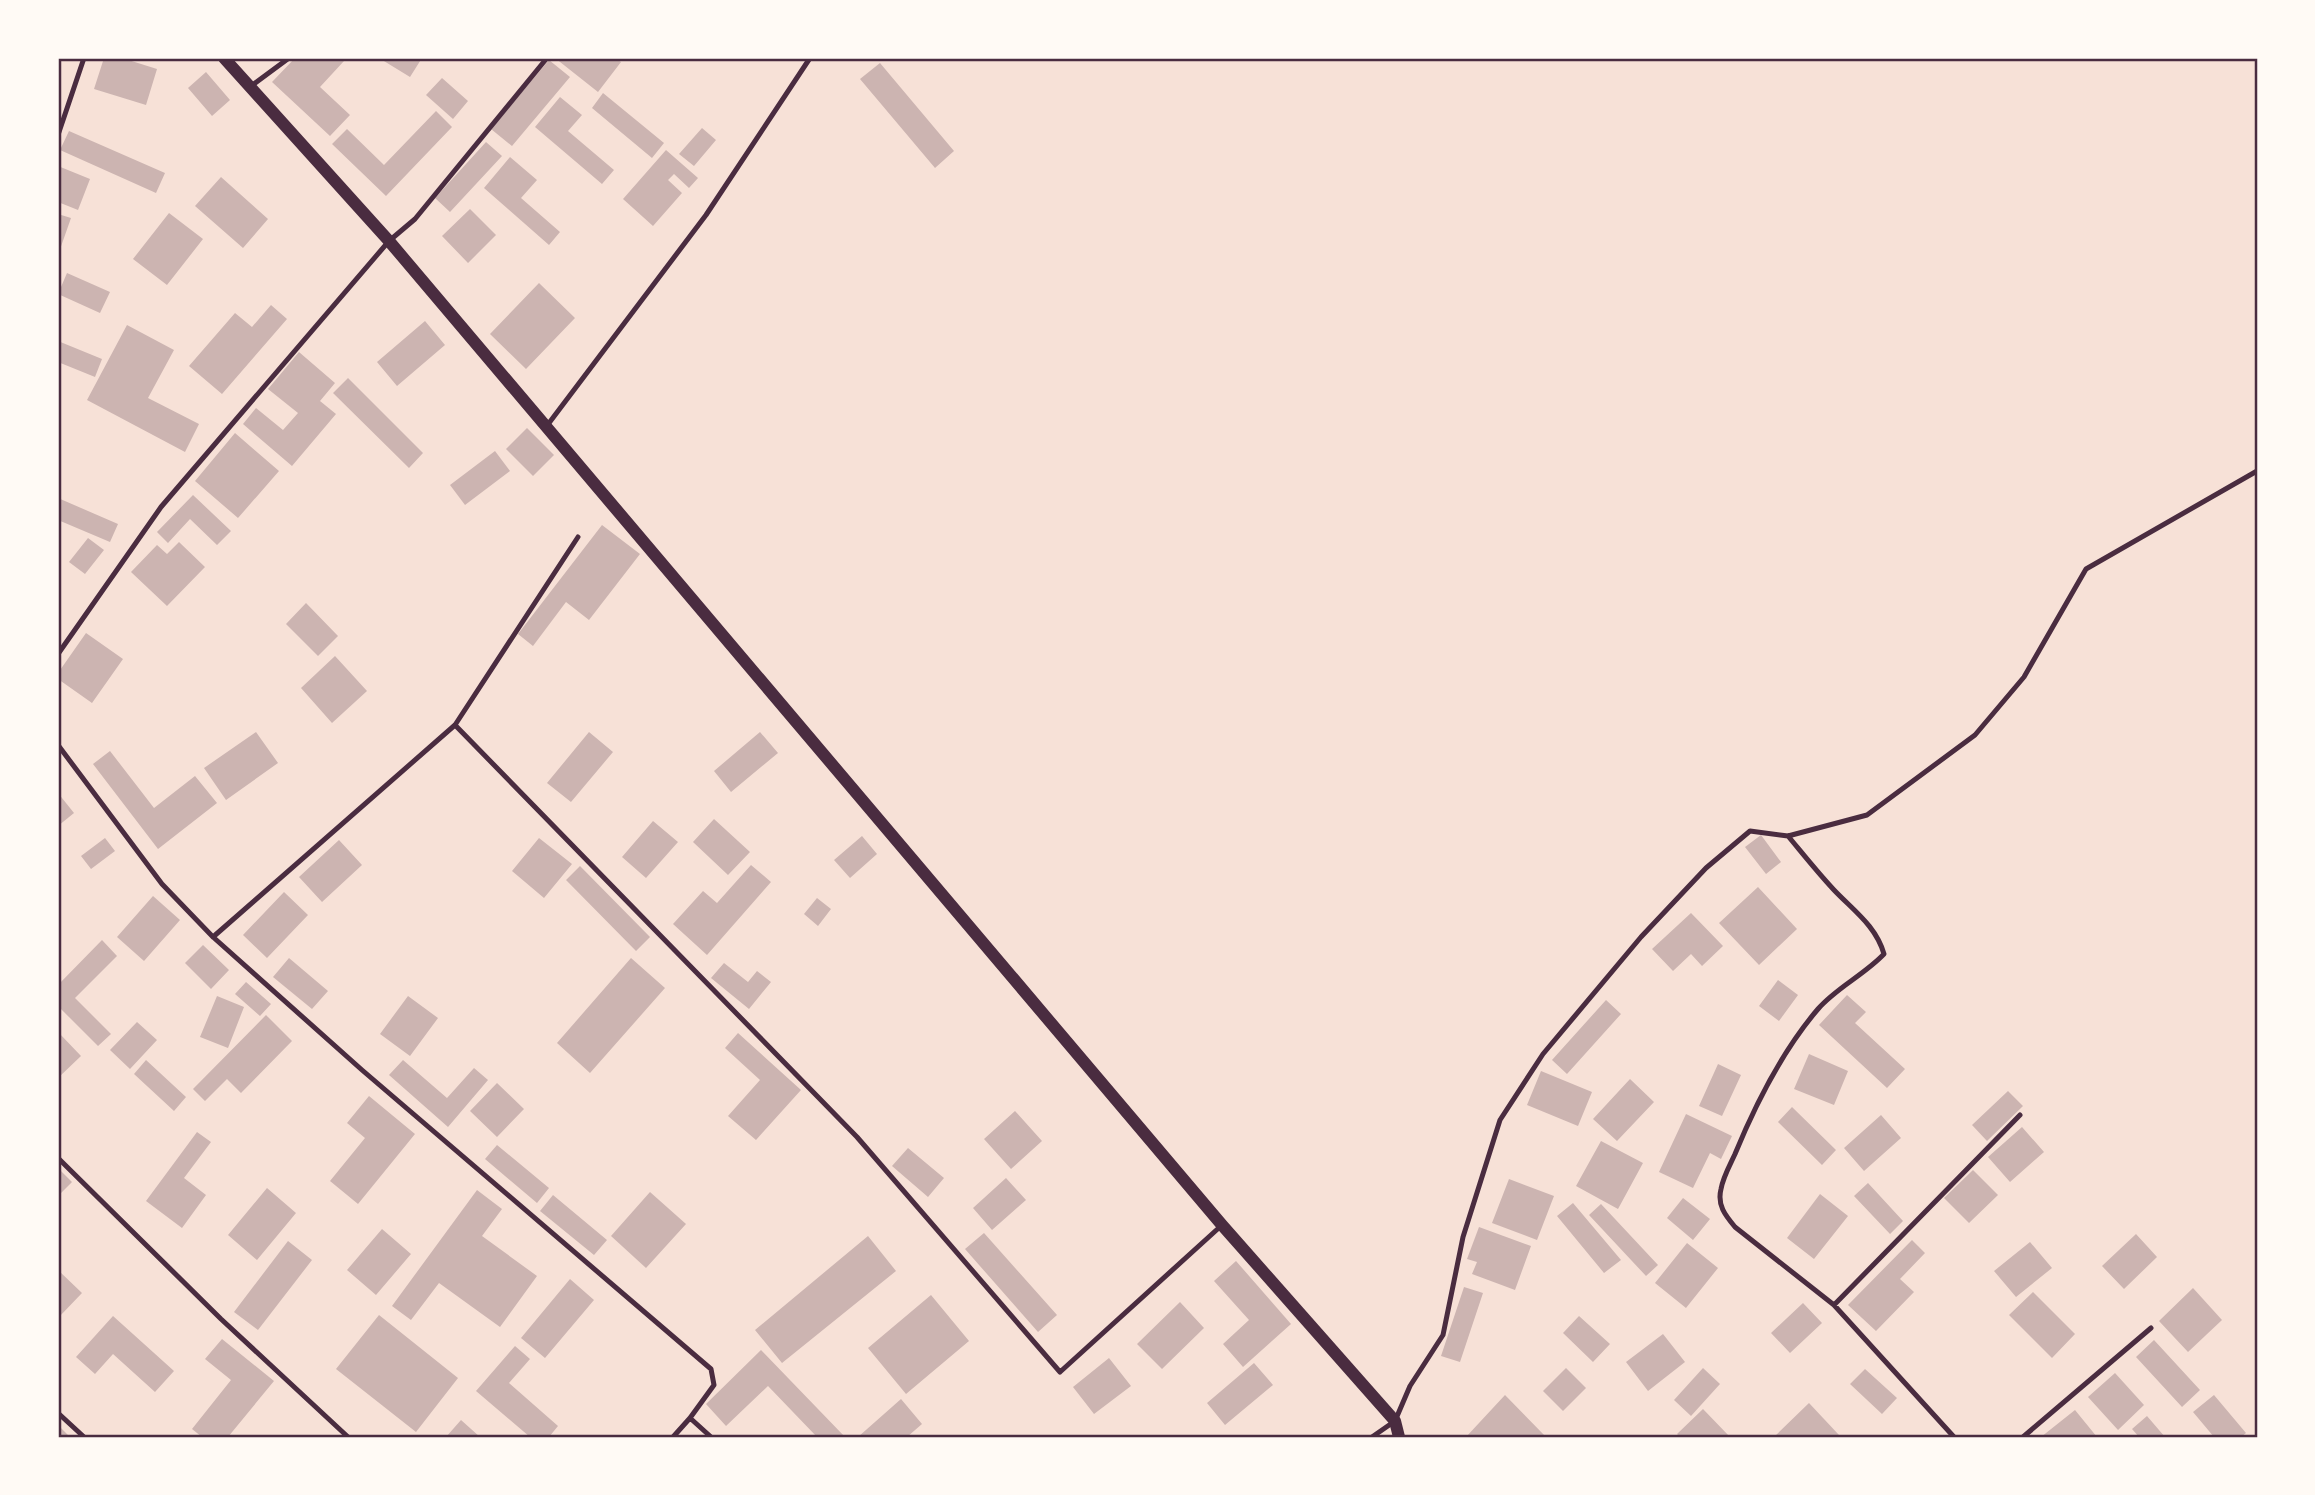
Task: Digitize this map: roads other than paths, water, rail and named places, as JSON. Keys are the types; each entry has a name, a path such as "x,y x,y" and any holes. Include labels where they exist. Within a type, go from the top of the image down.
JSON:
{"street":[{"path":"224,58 388,241 1222,1225 1395,1421 1399,1437"}],"lane":[{"path":"58,135 84,58"},
{"path":"251,86 289,58"},
{"path":"58,653 161,507 388,241 415,219 547,58"},
{"path":"545,426 706,215 810,58"},
{"path":"1372,1437 1395,1421 1410,1386 1443,1335 1463,1237 1500,1120 1543,1054 1642,937 1706,868 1750,831 1788,836 1867,815 1975,735 2024,677 2086,569 2257,471"},
{"path":"213,937 455,725 578,537"},
{"path":"455,725 857,1137 1060,1372 1222,1225"},
{"path":"58,745 162,884 213,937 362,1070 711,1369 714,1385 673,1437"},
{"path":"1788,836 1833,889 1867,921 1880,940 1884,954 1868,972 1819,1007 1788,1049 1749,1118 1720,1190 1722,1211 1735,1227 1834,1305 1954,1437"},
{"path":"1834,1305 2020,1115"},
{"path":"58,1158 221,1319 348,1437"},
{"path":"2023,1437 2151,1328"},
{"path":"58,1413 84,1437"},
{"path":"690,1418 711,1437"}]}
